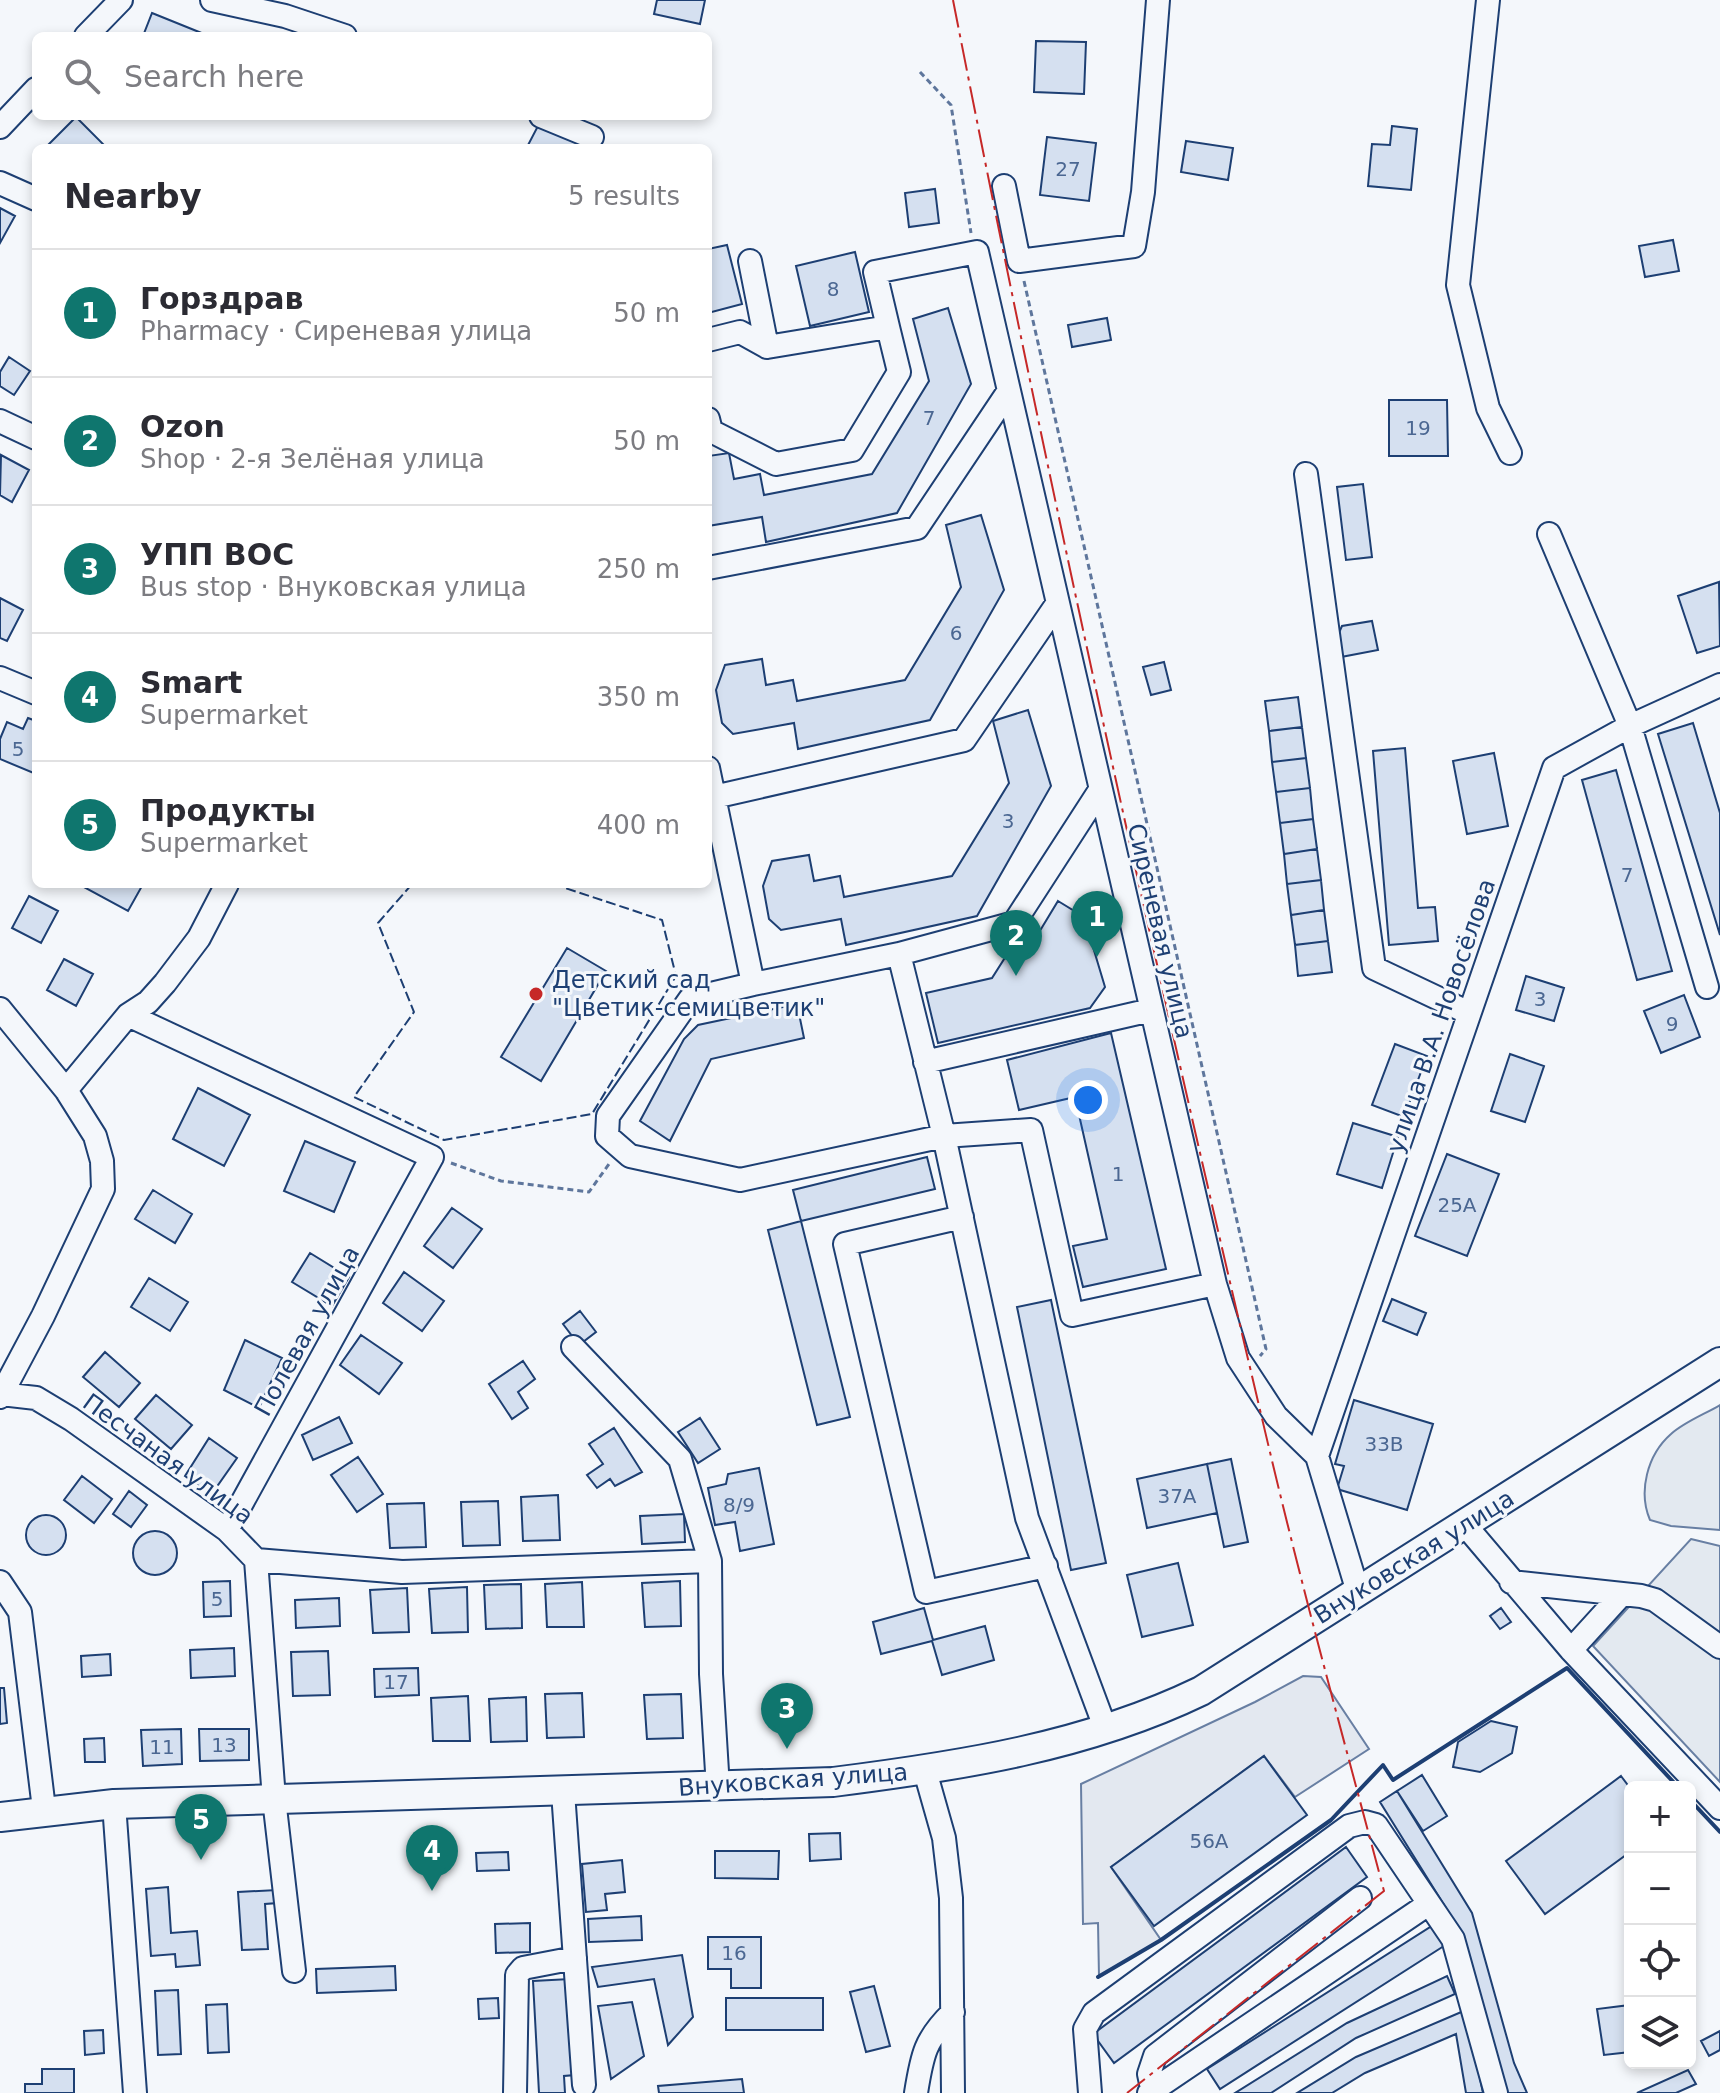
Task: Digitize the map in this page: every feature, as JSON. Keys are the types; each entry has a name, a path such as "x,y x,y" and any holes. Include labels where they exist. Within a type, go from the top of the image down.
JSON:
{"main road":[{"name":"Внуковская улица","path":"0,1817 44,1809 114,1804 718,1788 833,1782 925,1771 1028,1751 1106,1730 1201,1691 1720,1362"}],"street":[{"path":"90,32 121,0"},
{"path":"212,0 285,16 333,32"},
{"path":"1004,186 1019,261 1134,246 1143,192 1158,0"},
{"path":"1488,0 1458,285 1488,408 1510,453"},
{"path":"0,127 32,93"},
{"path":"551,120 592,137"},
{"path":"0,183 32,197"},
{"path":"712,432 776,464 852,450 899,372 875,272 975,252"},
{"name":"Сиреневая улица","path":"975,252 1215,1284 1238,1358 1276,1416 1317,1456 1358,1592"},
{"path":"750,261 767,347"},
{"path":"712,339 740,332 767,347 888,327"},
{"path":"712,567 917,528 1008,392"},
{"path":"0,421 32,436"},
{"path":"1306,474 1374,968 1469,1013"},
{"path":"1549,534 1630,726 1707,987"},
{"path":"714,797 964,740 1057,604"},
{"path":"0,678 32,691"},
{"name":"улица В.А. Новосёлова","path":"1317,1456 1554,768 1630,726 1720,685"},
{"path":"712,787 753,984"},
{"path":"1100,790 1014,923 899,954 690,999 608,1116 607,1136 630,1156 740,1180 944,1136 1031,1130 1072,1315 1215,1284"},
{"path":"66,1090 128,1015 148,1002 199,938 225,888"},
{"path":"899,954 944,1136 1027,1518 1106,1730"},
{"path":"0,1009 66,1090 95,1136 102,1161 103,1189 43,1316 1,1395"},
{"path":"925,1062 1151,1010"},
{"path":"128,1015 432,1157"},
{"name":"Полевая улица","path":"227,1530 432,1157"},
{"path":"962,1217 845,1244 926,1592 1046,1566"},
{"path":"573,1347 680,1459 710,1561 711,1674 718,1788"},
{"name":"Песчаная улица","path":"1,1395 36,1398 71,1419 227,1530 256,1560 274,1799 294,1971"},
{"path":"1465,1525 1571,1650 1720,1808"},
{"path":"256,1560 402,1572 710,1561"},
{"path":"0,1582 20,1612 44,1809"},
{"path":"1511,1582 1655,1600 1720,1647"},
{"path":"1571,1650 1621,1595"},
{"path":"925,1771 944,1838 951,1898 953,2093"},
{"path":"563,1792 584,2085"},
{"path":"114,1804 135,2093"},
{"path":"1090,2093 1085,2029 1094,2013 1349,1826 1365,1822 1376,1825 1427,1905 1453,1939 1496,2093"},
{"path":"1360,1898 1155,2056 1149,2074 1151,2092 1427,1905"},
{"path":"515,2093 517,1975 523,1968 575,1958"},
{"path":"916,2093 922,2055 932,2032 953,2012"}],"path":[{"path":"920,72 951,105 975,252"},
{"path":"1019,261 1266,1349 1247,1373"},
{"path":"432,1157 501,1181 589,1192 621,1148"}],"shaded area":[{"path":"1720,1405 1720,1530 1671,1526 1650,1520 1645,1486 1656,1452 1676,1430"},
{"path":"1691,1539 1720,1546 1720,1782 1593,1646"},
{"path":"1303,1676 1321,1677 1369,1749 1295,1797 1264,1756 1111,1867 1161,1940 1099,1977 1098,1923 1083,1924 1081,1784"}],"building":[{"path":"657,0 705,0 700,24 654,14"},
{"path":"152,13 199,32 145,32"},
{"path":"1036,41 1086,42 1084,94 1034,92"},
{"path":"73,120 79,120 103,144 49,144"},
{"path":"539,124 579,144 529,144"},
{"path":"1392,126 1417,129 1411,190 1368,186 1372,144 1390,145"},
{"path":"1047,137 1096,143 1089,201 1040,195"},
{"path":"1186,141 1233,148 1228,180 1181,172"},
{"path":"935,189 939,223 909,227 905,193"},
{"path":"0,208 15,216 0,243"},
{"path":"1673,240 1679,271 1645,277 1639,246"},
{"path":"727,245 742,304 712,312 712,248"},
{"path":"855,252 869,312 810,326 796,266"},
{"path":"948,308 971,384 897,513 766,542 762,517 712,525 712,455 729,453 734,479 760,474 764,495 872,474 929,381 913,319"},
{"path":"1107,318 1111,340 1072,347 1068,325"},
{"path":"9,357 30,371 14,395 0,386 0,372"},
{"path":"1389,400 1447,400 1448,456 1389,456"},
{"path":"1,455 29,470 12,502 0,495"},
{"path":"1363,484 1372,557 1346,560 1337,487"},
{"path":"981,515 1004,590 930,720 798,749 794,723 733,734 722,723 716,690 725,665 762,659 766,685 793,680 797,701 905,680 961,587 946,525"},
{"path":"1719,582 1720,646 1697,653 1678,596"},
{"path":"0,598 23,610 7,641 0,638"},
{"path":"1372,621 1378,650 1341,657 1337,637 1342,626"},
{"path":"1164,662 1171,690 1151,695 1143,667"},
{"path":"1298,697 1302,727 1269,731 1265,701"},
{"path":"1028,710 1051,786 977,916 846,945 841,919 781,930 769,919 763,886 772,861 809,855 814,881 840,876 844,897 952,876 1009,783 993,721"},
{"path":"28,718 32,720 32,772 0,759 0,739 7,722 23,729"},
{"path":"1693,723 1720,813 1720,935 1658,734"},
{"path":"1302,727 1306,758 1272,762 1269,731"},
{"path":"1405,748 1418,908 1435,907 1438,941 1389,945 1373,751"},
{"path":"1494,753 1508,826 1467,834 1453,761"},
{"path":"1306,758 1310,788 1276,792 1272,762"},
{"path":"1616,770 1672,971 1637,980 1582,780"},
{"path":"1310,788 1313,819 1280,823 1276,792"},
{"path":"1313,819 1317,849 1284,854 1280,823"},
{"path":"1317,849 1321,880 1287,884 1284,854"},
{"path":"1321,880 1324,910 1291,915 1287,884"},
{"path":"86,888 141,888 128,911"},
{"path":"29,896 58,911 41,943 12,928"},
{"path":"1058,901 1084,917 1105,987 1090,1008 938,1043 926,993 992,978 1013,945 1035,939"},
{"path":"1324,910 1328,941 1295,945 1291,915"},
{"path":"1328,941 1332,972 1298,976 1295,945"},
{"path":"567,948 606,971 541,1081 501,1057"},
{"path":"64,959 93,974 76,1006 47,990"},
{"path":"1526,976 1564,988 1554,1021 1516,1010"},
{"path":"1684,995 1700,1037 1661,1053 1644,1011"},
{"path":"797,1004 804,1038 711,1059 670,1141 640,1121 684,1039 698,1025"},
{"path":"1111,1033 1166,1269 1083,1287 1073,1246 1107,1239 1075,1097 1019,1110 1007,1060"},
{"path":"1395,1044 1427,1056 1404,1117 1372,1105"},
{"path":"1510,1054 1544,1066 1525,1122 1491,1111"},
{"path":"198,1088 250,1115 224,1166 173,1139"},
{"path":"1353,1123 1398,1137 1382,1188 1337,1174"},
{"path":"305,1141 355,1162 334,1212 284,1191"},
{"path":"1447,1154 1499,1174 1467,1256 1415,1236"},
{"path":"927,1157 935,1189 801,1221 793,1190"},
{"path":"153,1190 192,1214 175,1243 135,1219"},
{"path":"452,1208 482,1229 453,1268 424,1246"},
{"path":"801,1221 850,1417 817,1425 768,1230"},
{"path":"310,1253 349,1277 332,1306 292,1282"},
{"path":"404,1272 444,1301 422,1331 383,1303"},
{"path":"149,1278 188,1302 170,1331 131,1307"},
{"path":"1392,1299 1426,1313 1417,1335 1383,1321"},
{"path":"1051,1300 1106,1563 1071,1570 1017,1307"},
{"path":"580,1311 596,1332 579,1345 563,1324"},
{"path":"361,1335 402,1363 379,1394 340,1365"},
{"path":"245,1340 282,1358 259,1408 224,1390"},
{"path":"105,1352 140,1383 119,1407 83,1377"},
{"path":"523,1361 535,1379 518,1392 528,1408 512,1419 489,1384"},
{"path":"156,1395 192,1425 171,1449 135,1419"},
{"path":"1354,1400 1433,1424 1407,1510 1337,1489 1344,1466 1335,1464"},
{"path":"339,1417 352,1443 313,1460 302,1435"},
{"path":"700,1418 720,1449 698,1463 678,1432"},
{"path":"614,1428 642,1472 615,1486 610,1479 597,1488 587,1475 603,1464 589,1444"},
{"path":"209,1438 237,1458 211,1495 185,1476"},
{"path":"358,1457 383,1494 357,1512 331,1475"},
{"path":"1231,1459 1248,1542 1224,1547 1207,1464"},
{"path":"1207,1464 1217,1513 1147,1528 1137,1479"},
{"path":"759,1468 774,1544 740,1551 735,1522 715,1525 708,1488 726,1484 728,1474"},
{"path":"82,1476 112,1499 94,1523 64,1500"},
{"path":"129,1491 147,1505 131,1527 113,1514"},
{"path":"558,1495 560,1540 523,1541 521,1497"},
{"path":"498,1501 500,1545 463,1546 461,1502"},
{"path":"424,1503 426,1547 390,1548 387,1504"},
{"path":"684,1514 685,1542 642,1544 640,1516"},
{"path":"46,1515 60,1521 66,1535 60,1549 46,1555 32,1549 26,1535 32,1521"},
{"path":"155,1531 171,1537 177,1553 171,1569 155,1575 139,1569 133,1553 139,1537"},
{"path":"1178,1563 1193,1625 1142,1637 1127,1575"},
{"path":"230,1581 231,1616 204,1617 203,1582"},
{"path":"680,1581 681,1626 645,1627 642,1583"},
{"path":"582,1582 584,1627 547,1627 545,1584"},
{"path":"521,1584 522,1628 486,1629 484,1585"},
{"path":"467,1587 468,1632 432,1633 429,1589"},
{"path":"407,1588 409,1632 373,1633 370,1590"},
{"path":"339,1598 340,1626 296,1628 295,1600"},
{"path":"924,1608 933,1640 985,1626 994,1660 942,1675 932,1641 881,1654 873,1622"},
{"path":"1501,1608 1511,1622 1500,1629 1490,1616"},
{"path":"234,1648 235,1676 191,1678 190,1650"},
{"path":"328,1651 330,1695 293,1696 291,1652"},
{"path":"110,1654 111,1675 82,1677 81,1656"},
{"path":"418,1668 419,1695 375,1697 374,1669"},
{"path":"0,1688 4,1688 7,1723 0,1724"},
{"path":"582,1693 584,1737 547,1738 545,1694"},
{"path":"681,1694 683,1738 647,1739 644,1695"},
{"path":"468,1696 470,1741 433,1741 431,1698"},
{"path":"526,1697 527,1741 491,1742 489,1699"},
{"path":"1491,1721 1517,1727 1512,1753 1480,1772 1453,1767 1458,1742"},
{"path":"181,1729 182,1764 143,1766 141,1730"},
{"path":"199,1729 249,1729 249,1760 200,1761"},
{"path":"104,1738 105,1762 85,1762 84,1739"},
{"path":"1264,1756 1307,1815 1154,1926 1111,1867"},
{"path":"1422,1775 1447,1816 1423,1831 1397,1791"},
{"path":"1621,1776 1625,1781 1624,1856 1545,1914 1506,1861"},
{"path":"1397,1791 1472,1913 1514,2063 1527,2093 1507,2093 1454,1921 1380,1802"},
{"path":"840,1833 841,1859 810,1861 809,1834"},
{"path":"1346,1847 1367,1877 1114,2063 1093,2034"},
{"path":"715,1851 779,1851 778,1879 715,1878"},
{"path":"508,1852 509,1870 477,1871 476,1853"},
{"path":"622,1860 625,1892 605,1894 607,1910 586,1912 582,1864"},
{"path":"168,1887 171,1933 197,1931 200,1965 176,1967 175,1954 151,1956 146,1889"},
{"path":"277,1890 278,1903 265,1904 268,1949 242,1950 238,1892"},
{"path":"641,1916 642,1940 589,1942 588,1919"},
{"path":"530,1923 530,1952 496,1953 495,1924"},
{"path":"1435,1924 1447,1944 1220,2089 1207,2069"},
{"path":"708,1937 761,1937 761,1988 731,1988 731,1969 708,1969"},
{"path":"682,1955 693,2017 668,2045 654,1979 598,1987 592,1967"},
{"path":"395,1966 396,1990 317,1993 316,1969"},
{"path":"1447,1976 1455,1994 1356,2038 1271,2093 1235,2093 1347,2023"},
{"path":"570,1979 575,2075 564,2076 565,2093 539,2093 533,1981"},
{"path":"874,1986 890,2046 866,2052 850,1992"},
{"path":"178,1990 181,2054 158,2055 155,1991"},
{"path":"498,1998 499,2018 479,2019 478,1999"},
{"path":"726,1998 823,1998 823,2030 726,2030"},
{"path":"632,2002 644,2056 611,2079 598,2006"},
{"path":"227,2004 229,2052 208,2053 206,2005"},
{"path":"1624,2006 1624,2053 1604,2055 1597,2009"},
{"path":"1466,2010 1483,2093 1466,2093 1456,2034 1365,2073 1332,2093 1297,2093 1356,2057"},
{"path":"103,2030 104,2053 85,2055 84,2031"},
{"path":"1720,2031 1720,2050 1709,2056 1701,2041"},
{"path":"42,2069 74,2069 74,2093 25,2093 25,2084 42,2084"},
{"path":"1688,2070 1696,2084 1676,2093 1637,2093"},
{"path":"742,2079 744,2093 659,2093 658,2086"}],"fence":[{"path":"409,888 378,923 414,1012 354,1097 444,1140 592,1114 676,976 662,920 565,888"}],"wall":[{"path":"1098,1977 1161,1940 1331,1820 1383,1765 1393,1780 1567,1668 1672,1781"},
{"path":"1696,1806 1720,1832"}],"power":[{"path":"953,0 1065,544 1185,1087 1282,1503 1384,1891 1127,2093"}],"place":[{"name":"Горздрав","path":"1097,957"},
{"name":"Ozon","path":"1016,976"},
{"name":"Детский сад \"Цветик-семицветик\"","path":"536,994"},
{"name":"УПП ВОС","path":"787,1749"},
{"name":"Продукты","path":"201,1860"},
{"name":"Smart","path":"432,1891"}]}
